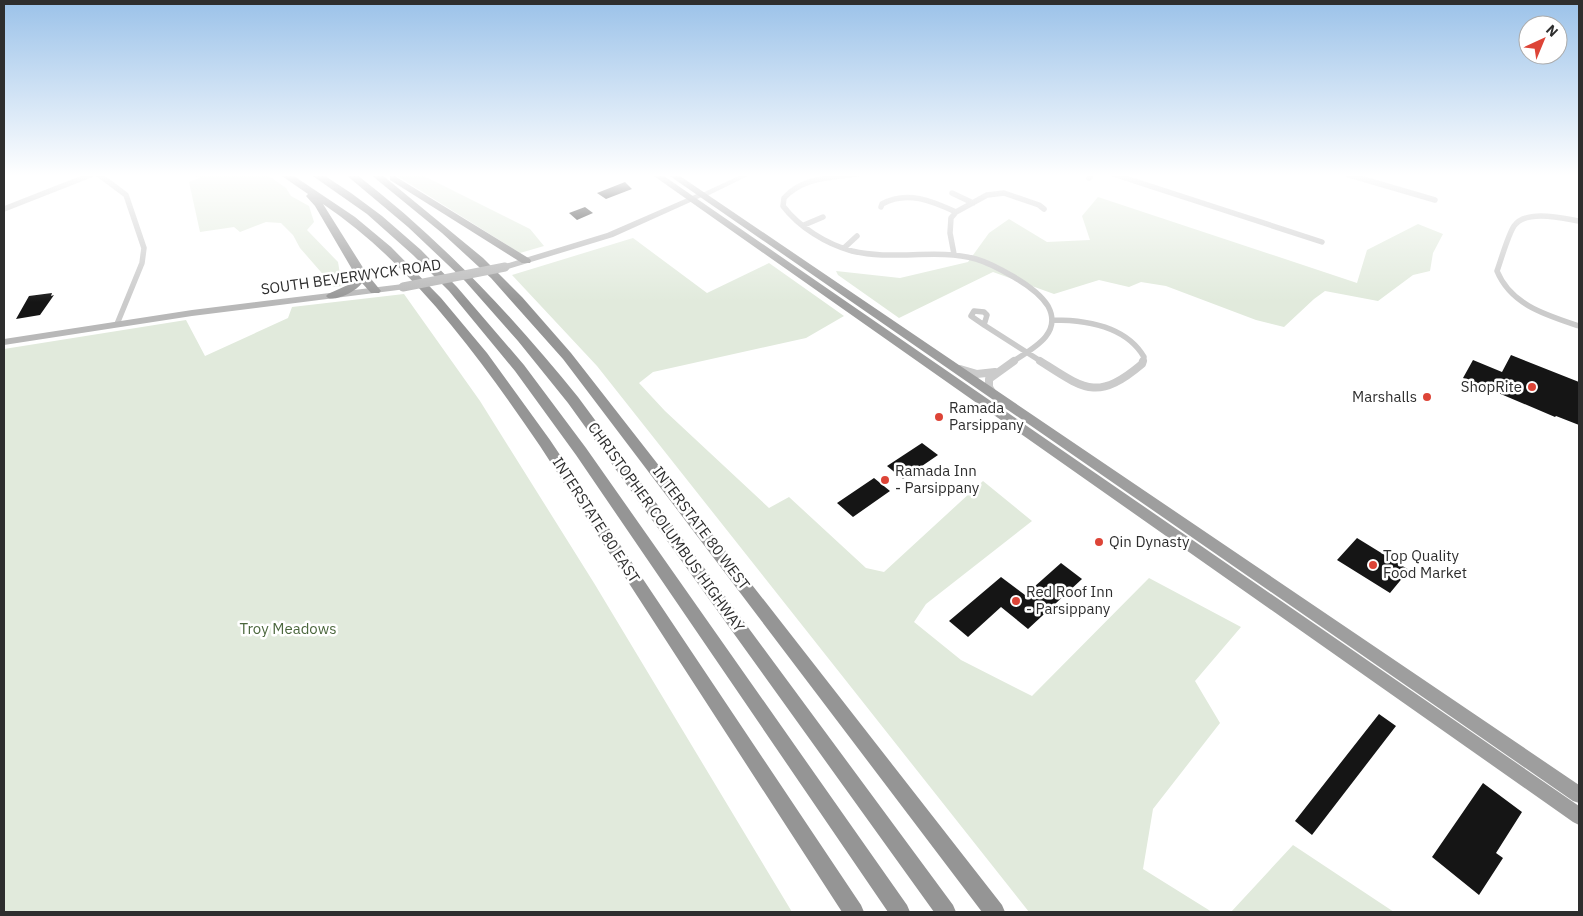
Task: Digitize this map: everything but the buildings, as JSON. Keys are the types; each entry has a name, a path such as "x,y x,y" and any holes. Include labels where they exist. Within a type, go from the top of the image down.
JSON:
{"highway":[{"path":"326,217 362,276 375,291"},
{"name":"INTERSTATE 80 EAST","path":"346,217 361,227 411,272 440,304 496,373 545,443 854,912"},
{"name":"CHRISTOPHER COLUMBUS HIGHWAY","path":"375,217 402,239 451,287 518,367 564,428 715,643 794,761 900,912"},
{"name":"CHRISTOPHER COLUMBUS HIGHWAY","path":"404,217 483,292 534,350 608,448 946,912"},
{"path":"423,217 466,250"},
{"name":"INTERSTATE 80 WEST","path":"429,217 512,293 592,386 995,912"},
{"path":"455,217 526,261"},
{"path":"721,217 776,257 1579,816"},
{"path":"725,217 952,366 1579,795"},
{"path":"332,296 354,286 362,276"}],"main road":[{"name":"SOUTH BEVERWYCK ROAD","path":"4,342 117,324 403,287 505,267 617,232 652,217"}],"street":[{"path":"117,324 142,263 144,248 133,217"},
{"path":"792,217 844,248 876,254 954,254 983,260 1013,275 1043,299 1053,320 1052,330 1044,339 997,371 988,383 995,396"},
{"path":"804,225 823,217"},
{"path":"953,217 950,233 954,254"},
{"path":"1244,217 1322,242"},
{"path":"1579,220 1543,217 1527,218 1517,223 1514,226 1498,272 1502,283 1520,300 1544,314 1579,326"},
{"path":"844,248 857,236"},
{"path":"984,325 1076,384 1092,389 1103,389 1116,384 1142,364 1144,357 1138,348 1100,325 1090,322 1053,320"},
{"path":"952,366 977,374 997,371"}],"green space":[{"path":"197,217 312,217 314,222 307,230 338,262 342,286 334,287 300,248 293,235 281,223 266,222 240,232 234,227 200,232"},
{"path":"462,217 505,217 530,229 544,246 520,253"},
{"path":"1082,217 1157,217 1357,283 1367,250 1418,224 1443,234 1433,253 1430,271 1413,275 1378,301 1325,291 1284,327 1256,320 1166,286 1141,282 1129,287 1099,280 1054,294 993,272 899,318 838,275 836,271 900,278 968,262 989,233 1009,219 1047,242 1090,240"},
{"path":"633,238 707,293 769,263 844,316 806,338 653,372 639,383 665,411 769,508 789,497 866,568 884,572 983,481 1032,521 926,604 914,622 961,660 1032,696 1149,578 1241,627 1195,681 1220,723 1153,809 1143,869 1212,912 1029,912 597,366 512,275"},
{"name":"Troy Meadows","path":"404,294 480,401 594,583 792,912 4,912 4,349 186,320 205,356 288,318 292,307"},
{"path":"1293,845 1394,912 1231,912"}],"place":[{"name":"ShopRite","path":"1532,387"},
{"name":"Marshalls","path":"1427,397"},
{"name":"Ramada Parsippany","path":"939,417"},
{"name":"Ramada Inn - Parsippany","path":"885,480"},
{"name":"Qin Dynasty","path":"1099,542"},
{"name":"Top Quality Food Market","path":"1373,565"},
{"name":"Red Roof Inn - Parsippany","path":"1016,601"}]}
